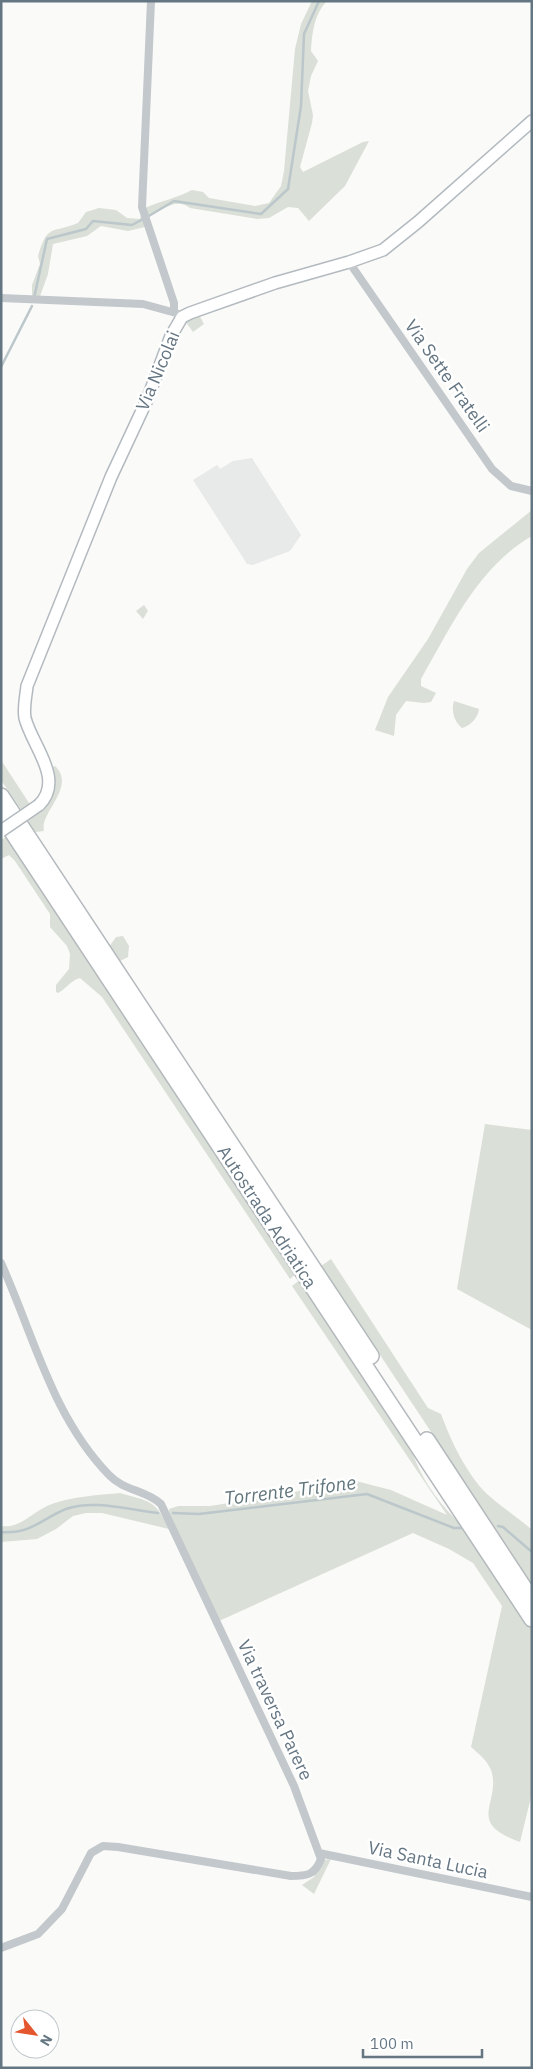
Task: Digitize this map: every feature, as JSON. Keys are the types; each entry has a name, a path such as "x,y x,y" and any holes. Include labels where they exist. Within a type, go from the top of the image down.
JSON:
{"highway":[{"name":"Autostrada Adriatica","path":"1,796 532,1600"},
{"name":"Autostrada Adriatica","path":"1,815 532,1619"}],"street":[{"name":"Via Nicolai","path":"1,831 39,805 48,792 49,777 26,719 24,705 27,686 111,477 147,400 172,336 178,314 142,207 151,1"},
{"name":"Via Nicolai","path":"178,314 275,283 371,256 396,242 532,122"},
{"name":"Via Sette Fratelli","path":"349,262 492,469 512,486 532,492"},
{"path":"1,298 143,304 178,314"},
{"name":"Via traversa Parere","path":"1,1263 49,1385 68,1422 109,1476 133,1491 153,1496 161,1504 282,1758 319,1853"},
{"path":"1,1948 38,1934 62,1909 91,1853 103,1846 291,1876 308,1876 317,1869 321,1858 319,1853"},
{"name":"Via Santa Lucia","path":"319,1853 532,1897"}],"shaded area":[{"path":"312,1 327,1 316,18 313,31 311,51 318,61 311,76 308,91 313,115 300,167 303,172 363,142 369,141 345,186 309,221 298,208 288,207 269,218 257,219 190,208 179,204 163,208 148,218 145,208 192,190 203,192 209,198 255,206 269,203 281,186 295,49 301,24"},
{"path":"99,208 116,210 127,218 140,219 141,215 145,227 128,231 101,226 87,236 53,244 48,274 39,299 32,299 32,285 40,264 38,256 45,238 52,231 78,223 86,212"},
{"path":"198,313 204,324 193,332 185,321"},
{"path":"252,458 301,535 290,551 253,565 247,564 193,480 217,465 220,469 233,461"},
{"path":"532,510 532,536 496,564 481,581 455,619 421,679 421,686 436,693 431,702 406,701 396,715 394,736 375,730 388,697 428,639 467,569 479,553"},
{"path":"144,605 148,611 143,619 136,611"},
{"path":"454,701 479,709 475,718 465,727 462,728 455,719"},
{"path":"1,760 31,806 22,811 1,780"},
{"path":"55,766 61,774 60,791 47,816 44,831 35,832 28,821 44,806 50,768"},
{"path":"6,837 297,1273 290,1279 102,997 80,978 58,993 56,992 56,985 69,969 70,954 67,946 50,927 50,914 15,861 9,855 1,859 1,840"},
{"path":"123,936 129,946 128,957 118,962 109,947 116,937"},
{"path":"485,1124 532,1130 532,1330 457,1289"},
{"path":"331,1259 428,1408 441,1414 454,1446 479,1486 532,1530 532,1584 321,1266"},
{"path":"301,1279 412,1451 432,1491 462,1525 532,1627 532,1793 520,1842 503,1835 493,1827 489,1819 493,1782 491,1770 485,1760 471,1747 502,1606 473,1563 449,1549 413,1533 219,1621 170,1519 169,1509 178,1506 210,1506 287,1494 348,1479 391,1490 447,1515 292,1286"},
{"path":"120,1493 150,1503 160,1512 169,1529 102,1513 86,1513 73,1516 56,1529 37,1539 1,1542 1,1526 20,1523 47,1506 73,1498"},
{"path":"331,1859 314,1894 302,1885 314,1877 323,1860"}],"waterway":[{"path":"147,217 174,201 261,214 288,189 301,106 304,34 319,1"},
{"path":"34,298 47,239 86,229 93,221 132,225 143,219"},
{"path":"1,367 32,306"},
{"name":"Torrente Trifone","path":"173,1513 199,1514 367,1494 454,1528 465,1528"},
{"name":"Torrente Trifone","path":"1,1532 21,1531 57,1513 77,1506 112,1506 158,1513"},
{"name":"Torrente Trifone","path":"498,1526 503,1527 532,1552"}]}
